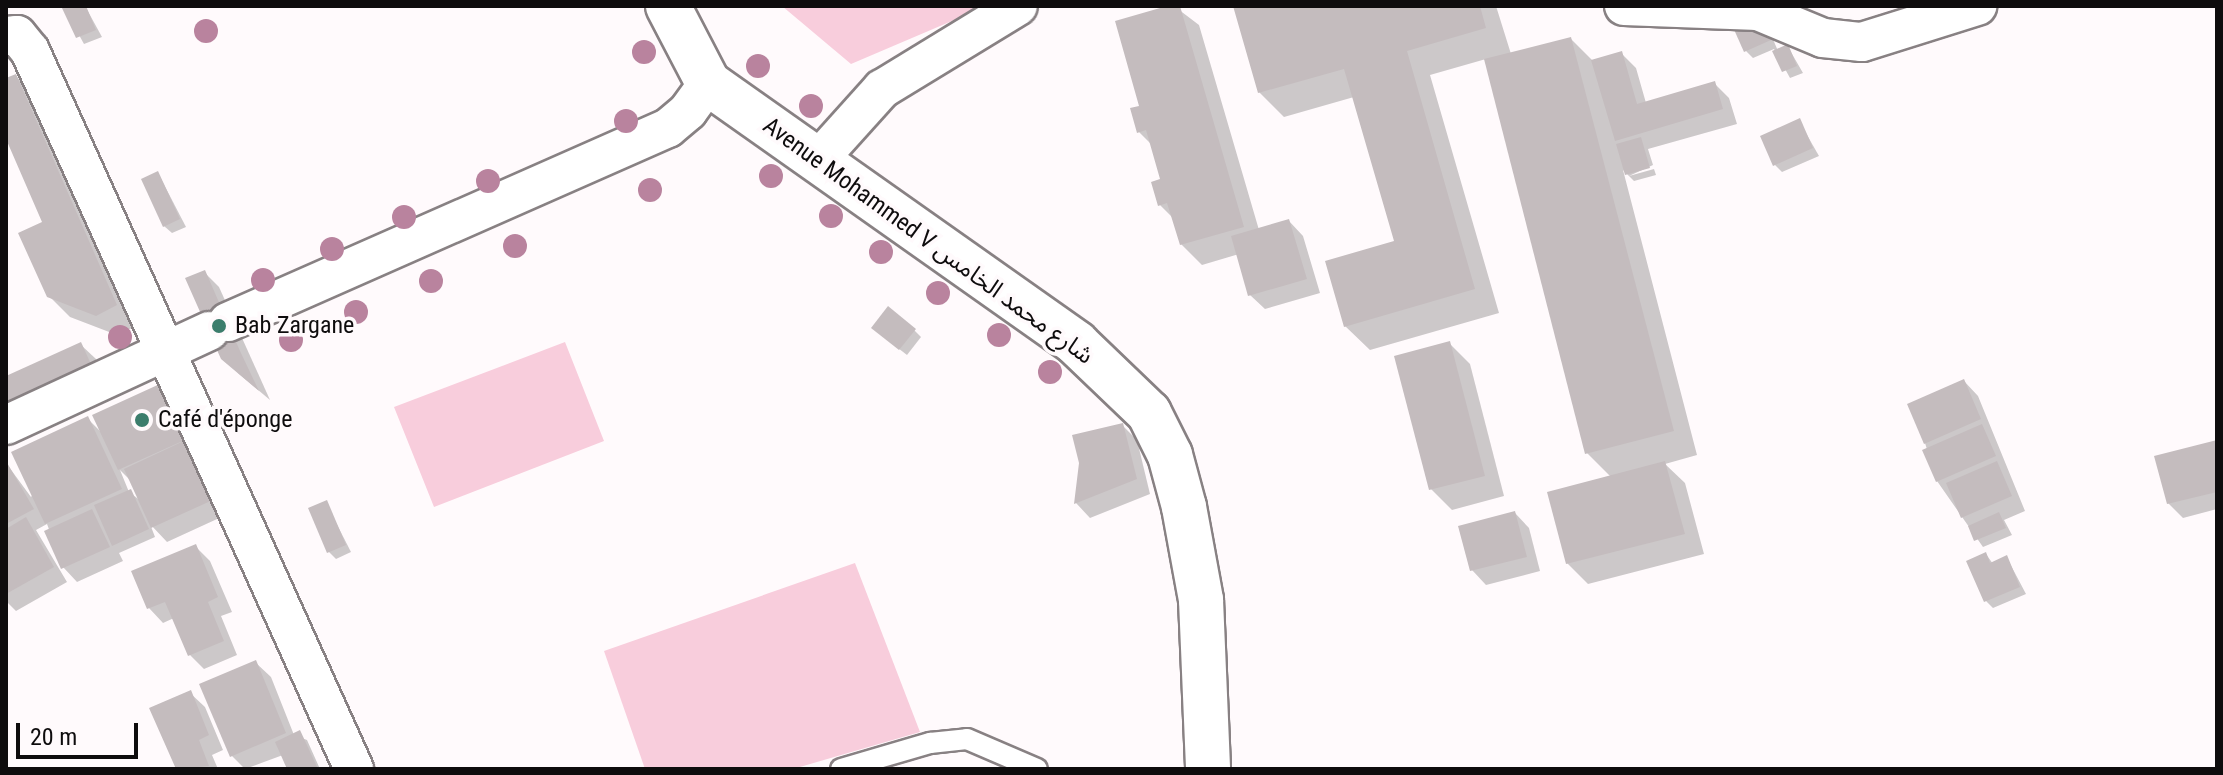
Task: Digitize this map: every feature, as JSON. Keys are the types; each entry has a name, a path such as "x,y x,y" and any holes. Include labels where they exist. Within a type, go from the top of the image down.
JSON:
{"main road":[{"name":"Avenue Mohammed V شارع محمد الخامس","path":"668,6 708,83 1076,343 1149,413 1170,455 1184,507 1201,600 1208,769"}],"street":[{"path":"818,160 882,89 1018,6"},
{"path":"1624,6 1758,11 1823,38 1862,42 1977,6"},
{"path":"6,36 17,35 30,51 354,769"},
{"path":"6,425 165,350 668,128 688,111 708,83"}],"lane":[{"path":"841,769 930,743 967,739 1037,769"}],"shaded area":[{"path":"782,6 987,6 851,64"},
{"path":"565,342 604,441 434,507 394,407"},
{"path":"855,563 920,732 793,769 645,769 604,651"}],"building":[{"path":"61,6 86,6 96,30 76,38"},
{"path":"1167,6 1180,6 1244,227 1180,245 1167,203 1158,206 1151,182 1160,179 1146,130 1137,133 1130,108 1139,106 1115,21"},
{"path":"1233,6 1480,6 1486,28 1407,51 1475,289 1344,327 1325,261 1394,241 1344,69 1258,93"},
{"path":"1759,13 1771,40 1744,52 1732,25"},
{"path":"1571,37 1674,431 1585,454 1484,59"},
{"path":"1788,44 1797,66 1782,72 1772,51"},
{"path":"1622,51 1637,104 1715,81 1723,109 1615,141 1591,60"},
{"path":"16,74 117,305 96,316 47,297 18,233 42,222 6,139 6,78"},
{"path":"1800,118 1813,148 1773,166 1760,136"},
{"path":"1641,137 1650,168 1625,175 1616,144"},
{"path":"158,171 180,219 163,227 141,179"},
{"path":"1289,219 1307,279 1248,296 1231,236"},
{"path":"205,270 259,391 221,359 185,278"},
{"path":"888,306 916,329 899,350 871,328"},
{"path":"1450,341 1485,476 1429,490 1394,356"},
{"path":"81,342 94,371 6,410 6,376"},
{"path":"1964,379 1981,419 1924,444 1907,404"},
{"path":"162,383 187,439 118,470 92,415"},
{"path":"88,416 122,489 45,524 11,452"},
{"path":"1123,423 1137,479 1074,504 1079,463 1072,435"},
{"path":"1982,424 1996,456 1936,482 1922,450"},
{"path":"188,439 215,499 151,528 124,469"},
{"path":"2217,440 2217,492 2167,504 2154,456"},
{"path":"6,461 34,509 6,524"},
{"path":"1665,461 1685,534 1566,564 1547,492"},
{"path":"1997,461 2012,496 1961,518 1946,483"},
{"path":"131,489 149,529 112,546 94,505"},
{"path":"327,500 346,545 327,553 308,508"},
{"path":"92,509 110,547 61,569 44,531"},
{"path":"1515,511 1527,557 1470,571 1458,526"},
{"path":"1999,512 2006,528 1974,541 1968,526"},
{"path":"26,517 54,567 6,594 6,529"},
{"path":"196,544 218,597 208,602 224,641 188,656 165,602 147,609 131,571"},
{"path":"1986,552 1990,563 2007,555 2020,587 1984,602 1966,561"},
{"path":"256,660 286,733 230,757 199,684"},
{"path":"191,690 209,735 199,740 209,766 176,769 149,708"},
{"path":"300,730 318,769 287,769 275,742"}],"place":[{"name":"Bab Zargane","path":"219,326"},
{"name":"Café d'éponge","path":"142,420"}]}
